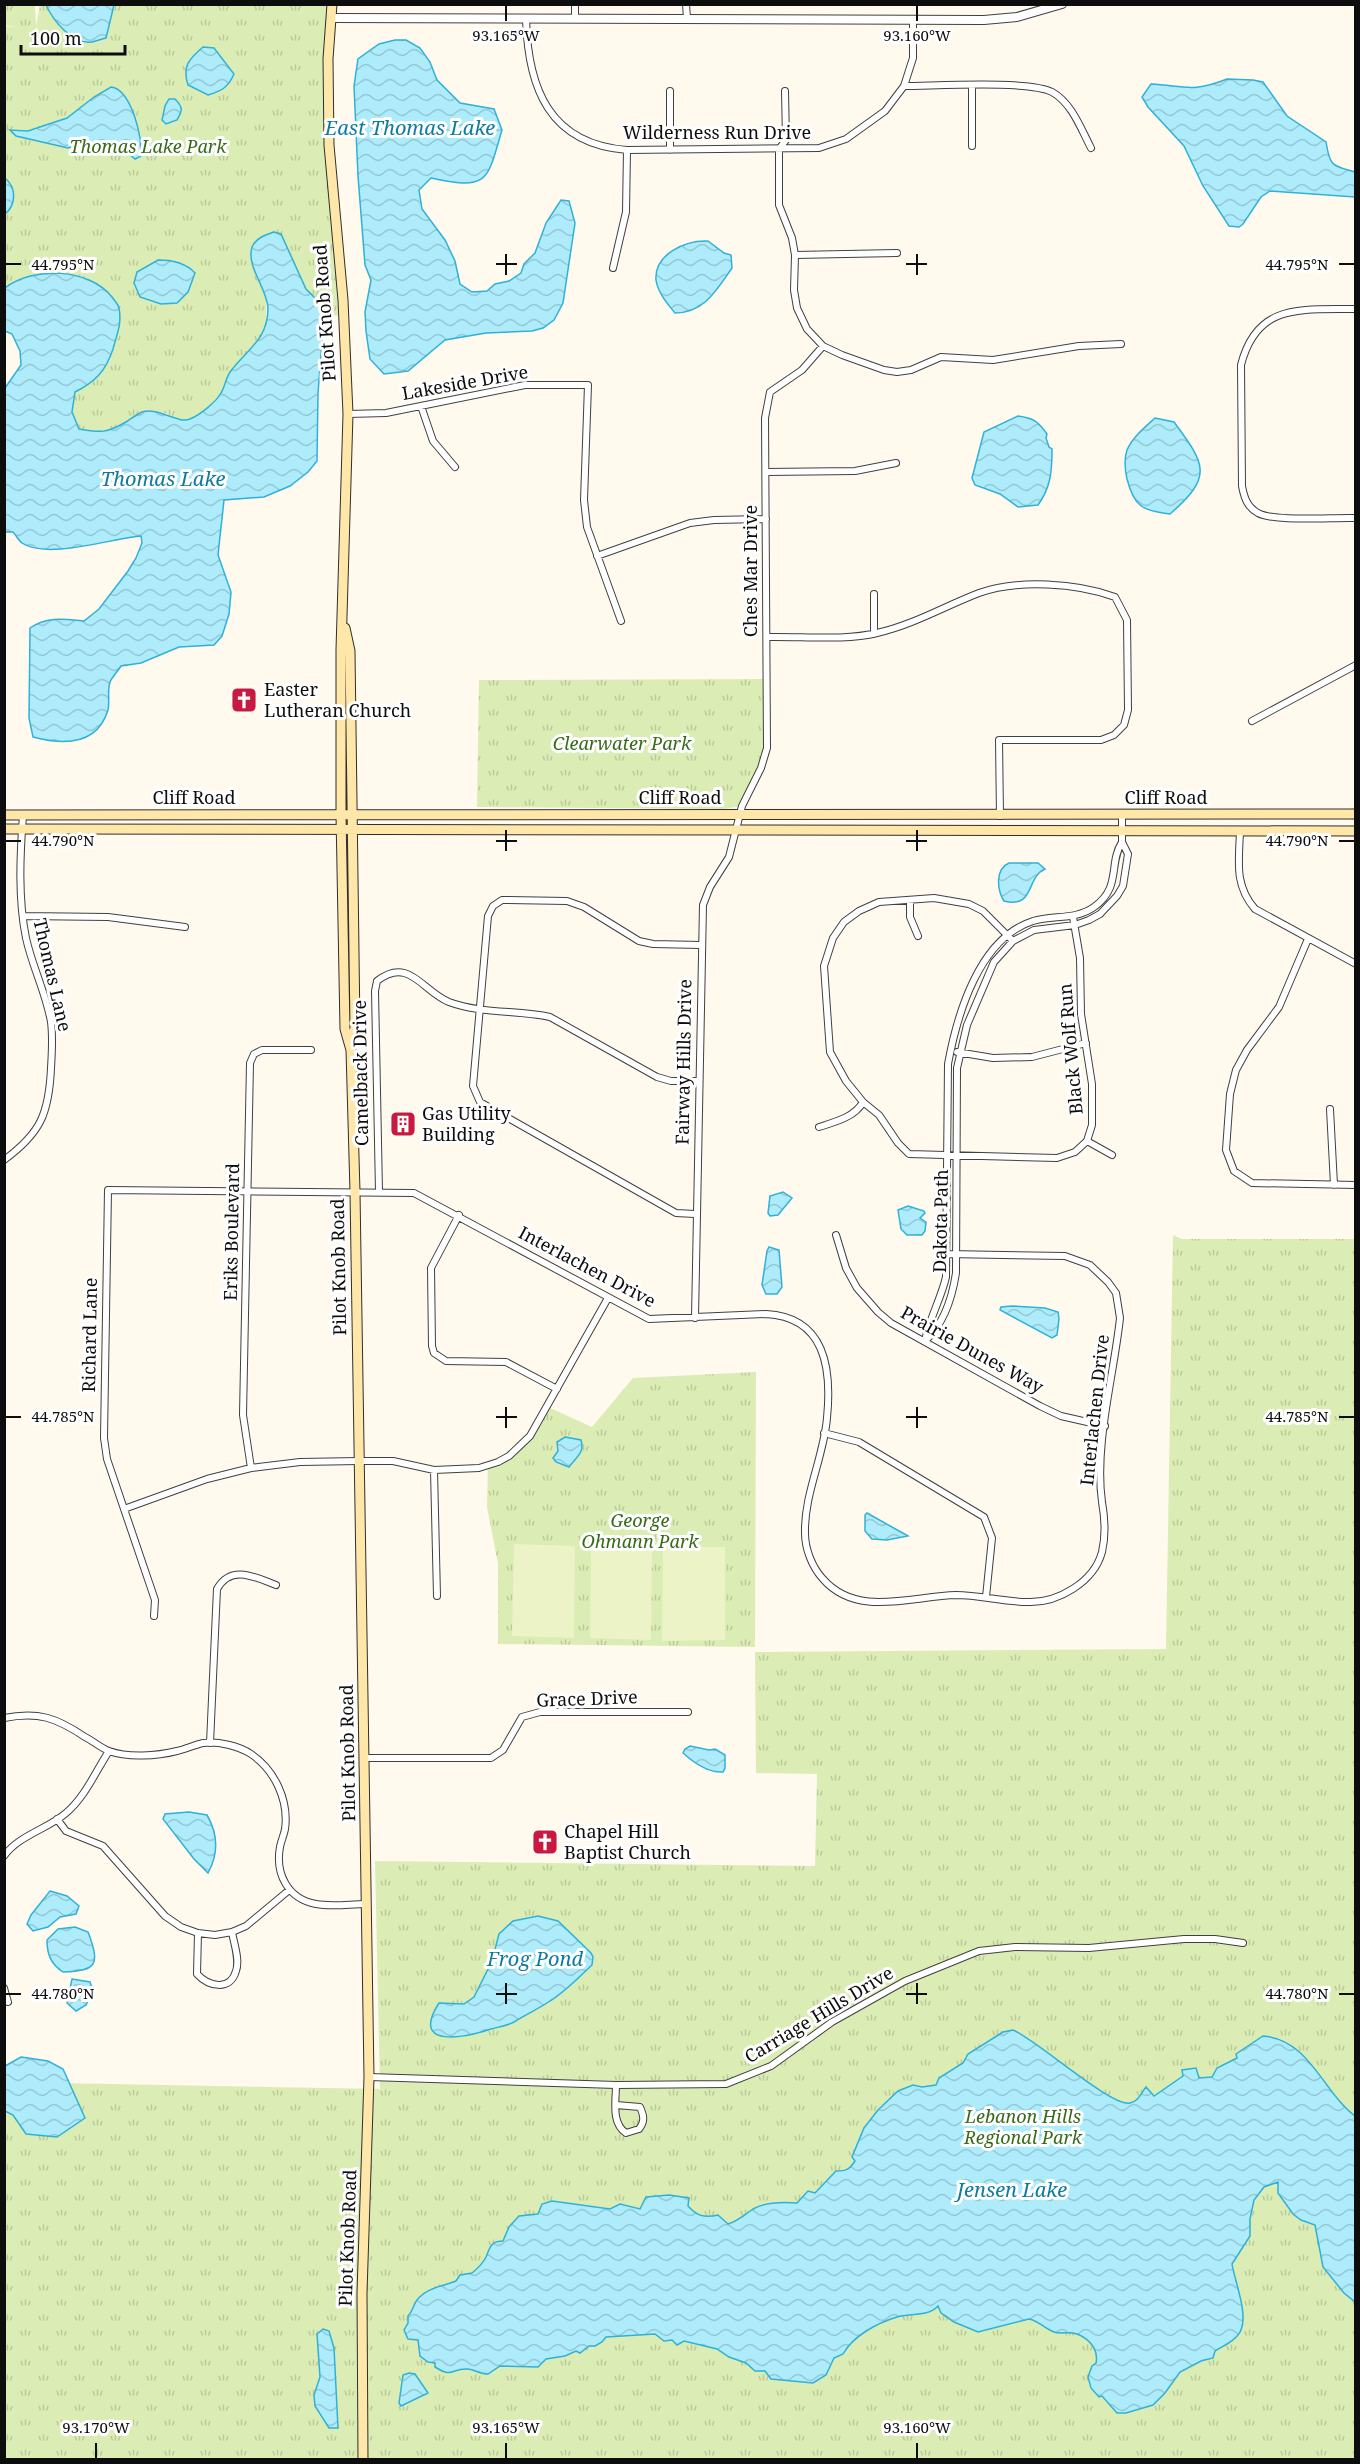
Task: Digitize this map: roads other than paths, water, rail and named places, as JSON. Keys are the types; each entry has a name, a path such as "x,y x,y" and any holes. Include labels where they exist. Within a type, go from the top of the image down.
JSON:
{"main road":[{"name":"Pilot Knob Road","path":"332,4 328,59 329,145 343,300 348,414 341,650 341,815 345,1029 350,1046 355,1192 369,2077 362,2293 363,2460"},
{"name":"Pilot Knob Road","path":"343,619 350,651 354,829 355,1028 350,1046"},
{"name":"Cliff Road","path":"4,815 1356,814"},
{"name":"Cliff Road","path":"4,829 1356,831"}],"street":[{"path":"575,4 575,19"},
{"path":"686,4 687,18"},
{"path":"332,18 1000,19 1035,13 1062,4"},
{"name":"Wilderness Run Drive","path":"526,19 531,66 542,98 553,117 568,131 586,142 606,148 627,150 819,148 846,139 885,111 904,86 913,58 913,20"},
{"path":"904,86 1031,86 1052,92 1070,108 1091,148"},
{"path":"972,86 972,146"},
{"path":"670,91 670,150"},
{"path":"785,91 786,140 779,149 779,205 792,238 795,255 794,290 797,308 807,329 823,345 842,355 884,370 897,372 911,370 941,357 993,360 1079,345 1121,344"},
{"path":"613,268 626,213 627,150"},
{"path":"795,255 897,253"},
{"path":"1356,309 1292,310 1270,318 1254,333 1245,347 1241,365 1242,486 1249,507 1267,517 1356,518"},
{"name":"Ches Mar Drive","path":"740,815 744,800 761,768 767,748 765,418 770,392 802,370 823,345"},
{"name":"Lakeside Drive","path":"348,414 386,413 525,385 588,385 584,500 587,527 597,556"},
{"path":"421,406 433,441 455,466"},
{"path":"766,472 855,471 896,463"},
{"path":"621,621 597,556 690,523 766,519"},
{"path":"767,637 874,634 902,626 981,593 1015,585 1047,585 1105,593 1115,597 1127,620 1128,710 1124,725 1114,735 1101,740 999,740 1000,816"},
{"path":"874,594 874,634"},
{"path":"1252,721 1356,665"},
{"name":"Thomas Lane","path":"4,1161 25,1145 39,1127 50,1098 51,1021 27,940 23,916 23,815"},
{"name":"Fairway Hills Drive","path":"695,1317 695,1214 703,905 729,857 740,815"},
{"name":"Dakota Path","path":"925,1341 935,1332 948,1306 956,1274 959,1053 967,1025 989,971 1000,953 1013,941 1034,930 1075,925 1100,914 1117,896 1123,886 1128,854 1122,842 1122,815"},
{"path":"1240,831 1239,883 1244,897 1255,909 1356,964"},
{"name":"Dakota Path","path":"925,1341 927,1327 941,1297 946,1277 948,1064 954,1031 981,966 993,946 1024,924 1044,918 1073,917 1094,907 1106,896 1114,881 1116,852 1122,842"},
{"name":"Black Wolf Run","path":"1013,941 983,911 969,904 934,898 879,902 859,911 844,922 833,939 824,966 830,1052 846,1081 863,1102 879,1114 898,1143 909,1154 1057,1158 1076,1152 1087,1141 1091,1133 1094,1104 1080,995 1079,943 1073,917"},
{"path":"695,1214 676,1213 480,1102 473,1086 488,916 493,906 502,900 567,901 584,907 639,942 701,945"},
{"path":"910,900 910,917 918,936"},
{"path":"23,916 108,917 185,927"},
{"path":"1308,939 1279,1007 1247,1050 1236,1070 1230,1094 1226,1150 1234,1171 1252,1183 1356,1185"},
{"name":"Camelback Drive","path":"379,1192 375,991 377,981 386,974 399,970 449,1002 550,1017 657,1077 699,1082"},
{"path":"951,1052 993,1058 1032,1057 1086,1043"},
{"name":"Eriks Boulevard","path":"251,1468 243,1415 250,1063 254,1054 262,1050 311,1050"},
{"path":"819,1127 849,1116 859,1109 863,1102"},
{"path":"1330,1109 1334,1185"},
{"path":"1087,1141 1112,1155"},
{"name":"Interlachen Drive","path":"108,1190 414,1192 608,1299 649,1319 782,1314 796,1319 809,1329 821,1345 828,1393 824,1434 805,1531 810,1558 822,1579 840,1593 859,1601 881,1603 942,1596 1044,1601 1059,1596 1078,1585 1091,1571 1101,1554 1105,1535 1100,1472 1120,1317 1116,1293 1090,1265 1065,1256 947,1254"},
{"name":"Richard Lane","path":"108,1190 104,1430 107,1459 155,1600 154,1616"},
{"path":"459,1215 431,1268 434,1353 446,1361 506,1362 557,1389"},
{"name":"Prairie Dunes Way","path":"836,1235 846,1268 856,1288 891,1323 1061,1416 1105,1426"},
{"path":"124,1509 207,1479 251,1468 300,1462 393,1461 434,1470 479,1468 508,1457 530,1436 608,1299"},
{"path":"824,1434 859,1442 984,1517 992,1538 986,1597"},
{"path":"434,1470 437,1596"},
{"path":"210,1743 217,1589 222,1581 232,1575 250,1575 276,1585"},
{"name":"Grace Drive","path":"364,1758 491,1758 503,1750 522,1717 540,1712 688,1712"},
{"path":"4,1718 24,1714 46,1716 70,1727 109,1751 154,1755 210,1743 226,1745 250,1754 268,1768 281,1790 285,1821 279,1863 282,1879 288,1891 304,1901 319,1905 366,1904"},
{"path":"4,1856 21,1840 66,1814 109,1751"},
{"path":"57,1819 66,1831 103,1846 165,1916 181,1928 215,1935 232,1932 261,1916 288,1891"},
{"path":"198,1933 197,1974 205,1983 213,1986 224,1985 232,1979 236,1972 237,1961 232,1932"},
{"name":"Carriage Hills Drive","path":"369,2077 616,2085 726,2084 771,2066 832,2022 905,1981 979,1951 1015,1947 1098,1947 1184,1939 1215,1939 1243,1943"},
{"path":"4,1988 8,2002"},
{"path":"616,2085 616,2105 616,2118 620,2129 626,2133 639,2129 644,2123 644,2115 640,2107 616,2105"}],"water":[{"path":"46,5 114,5 106,38 92,42 77,40 58,24"},
{"name":"East Thomas Lake","path":"406,40 420,48 430,62 437,80 460,103 494,109 502,130 493,160 483,178 465,183 431,178 419,190 422,209 445,240 455,261 460,284 472,292 487,291 495,284 509,281 521,273 524,264 535,253 546,223 561,200 569,201 575,223 563,303 554,320 543,328 532,331 486,333 445,340 408,371 384,374 370,359 366,331 365,312 371,280 365,265 354,86 358,59 379,44"},
{"path":"203,47 214,48 234,74 224,88 208,95 188,85 186,78 188,63"},
{"path":"1227,79 1263,82 1287,116 1326,142 1333,164 1355,172 1355,197 1270,191 1261,197 1243,224 1239,227 1229,226 1203,186 1184,146 1148,107 1142,97 1151,84 1197,87"},
{"path":"111,87 124,96 138,127 141,156 135,159 115,142 83,143 68,148 16,136 10,130 28,131 67,118"},
{"path":"169,99 175,99 181,110 177,120 166,124 162,120"},
{"path":"5,178 12,187 14,196 5,214"},
{"name":"Thomas Lake","path":"274,232 281,234 306,289 317,300 324,316 318,393 317,461 308,472 290,486 264,497 224,500 218,555 231,592 229,614 222,636 214,645 179,647 141,663 121,666 110,682 108,710 103,722 96,731 87,736 67,741 33,737 29,718 30,628 49,620 84,621 99,609 128,571 142,543 141,536 63,549 33,548 22,543 13,532 5,532 5,388 21,365 20,351 12,334 5,331 5,288 30,276 60,273 90,280 102,287 118,305 119,329 107,364 94,380 75,392 72,412 79,429 109,430 148,411 179,419 190,419 219,397 230,372 255,343 264,328 267,319 267,300 254,270 251,255 256,241"},
{"path":"708,241 724,253 731,255 732,268 702,304 685,312 675,313 663,298 657,285 657,271 660,263 673,250 681,246"},
{"path":"158,260 178,263 195,273 188,292 177,303 161,304 140,297 134,283 137,272"},
{"path":"1018,416 1031,419 1041,426 1047,434 1049,447 1052,449 1050,478 1046,492 1038,505 1018,507 1000,494 975,485 972,478 984,432"},
{"path":"1155,418 1174,422 1193,449 1200,469 1194,490 1170,514 1152,511 1141,506 1136,501 1127,479 1125,457 1127,450 1140,432"},
{"path":"1009,863 1038,863 1045,869 1035,878 1026,896 1014,902 1004,901 999,886 1001,870"},
{"path":"783,1192 792,1198 778,1215 770,1216 768,1213 770,1196"},
{"path":"908,1206 925,1213 920,1218 926,1222 922,1235 907,1235 901,1229 898,1210"},
{"path":"769,1247 779,1250 782,1287 777,1294 766,1294 762,1285"},
{"path":"1001,1307 1045,1308 1058,1312 1057,1335 1052,1338 1000,1310"},
{"path":"565,1437 581,1440 582,1444 579,1455 569,1467 556,1462 553,1458 558,1451 557,1442"},
{"path":"867,1513 908,1536 887,1540 872,1539 865,1531"},
{"path":"690,1746 715,1749 725,1755 723,1772 707,1769 683,1753"},
{"path":"189,1812 207,1815 213,1829 216,1844 212,1866 208,1873 163,1819 165,1814"},
{"path":"50,1891 67,1896 79,1906 76,1914 60,1917 48,1927 33,1931 27,1924 31,1915"},
{"name":"Frog Pond","path":"538,1916 558,1921 591,1953 592,1965 556,1997 511,2023 456,2037 436,2034 431,2028 432,2018 439,2003 464,2004 474,1997 492,1961 499,1934 513,1921"},
{"path":"75,1927 88,1932 95,1958 93,1964 83,1970 63,1972 50,1959 47,1940 58,1929"},
{"path":"72,1979 90,1982 93,1991 86,2005 76,2011 67,2003"},
{"name":"Jensen Lake","path":"1013,2030 1107,2095 1130,2103 1138,2099 1146,2087 1154,2096 1183,2076 1182,2070 1196,2068 1199,2078 1212,2077 1217,2068 1237,2058 1236,2054 1263,2036 1279,2039 1292,2046 1304,2056 1344,2106 1355,2116 1355,2302 1344,2293 1323,2267 1315,2225 1293,2214 1278,2193 1278,2182 1264,2187 1254,2200 1250,2219 1250,2236 1232,2264 1243,2315 1239,2334 1215,2351 1213,2358 1201,2361 1180,2372 1153,2405 1126,2413 1117,2413 1102,2396 1099,2397 1091,2388 1088,2377 1092,2366 1096,2363 1096,2352 1083,2337 1073,2333 1054,2332 1029,2319 978,2332 954,2322 941,2313 938,2306 929,2312 889,2320 866,2331 847,2347 843,2354 834,2358 826,2375 813,2383 771,2379 765,2371 755,2371 746,2363 729,2357 717,2349 684,2341 677,2345 672,2340 664,2341 655,2334 606,2337 602,2342 589,2346 580,2353 576,2351 565,2356 546,2359 538,2367 500,2366 488,2374 468,2369 449,2373 441,2370 435,2367 435,2363 428,2362 420,2356 418,2340 408,2339 404,2330 408,2323 408,2316 421,2296 430,2290 456,2281 460,2275 472,2273 483,2261 492,2245 503,2241 509,2227 519,2216 538,2214 542,2204 552,2201 610,2209 620,2204 640,2209 646,2197 669,2195 689,2198 688,2206 695,2212 705,2216 718,2215 728,2224 763,2205 797,2203 808,2191 815,2193 836,2171 845,2170 851,2166 855,2161 852,2157 864,2128 878,2110 898,2091 913,2085 922,2087 936,2085 939,2078 963,2063 968,2054 1003,2032"},
{"path":"21,2057 48,2061 63,2069 85,2118 57,2137 26,2134 13,2115 5,2111 5,2066"},
{"path":"323,2329 329,2331 334,2348 338,2428 329,2428 315,2406 314,2395 320,2377 317,2334"},
{"path":"415,2374 428,2393 401,2406 399,2403 403,2375"}],"place":[{"name":"Easter Lutheran Church","path":"244,700"},
{"name":"Gas Utility Building","path":"403,1124"},
{"name":"Chapel Hill Baptist Church","path":"545,1842"}],"park label":[{"name":"Thomas Lake Park","path":"148,147"},
{"name":"Clearwater Park","path":"622,744"},
{"name":"George Ohmann Park","path":"640,1531"},
{"name":"Lebanon Hills Regional Park","path":"1023,2127"}]}
